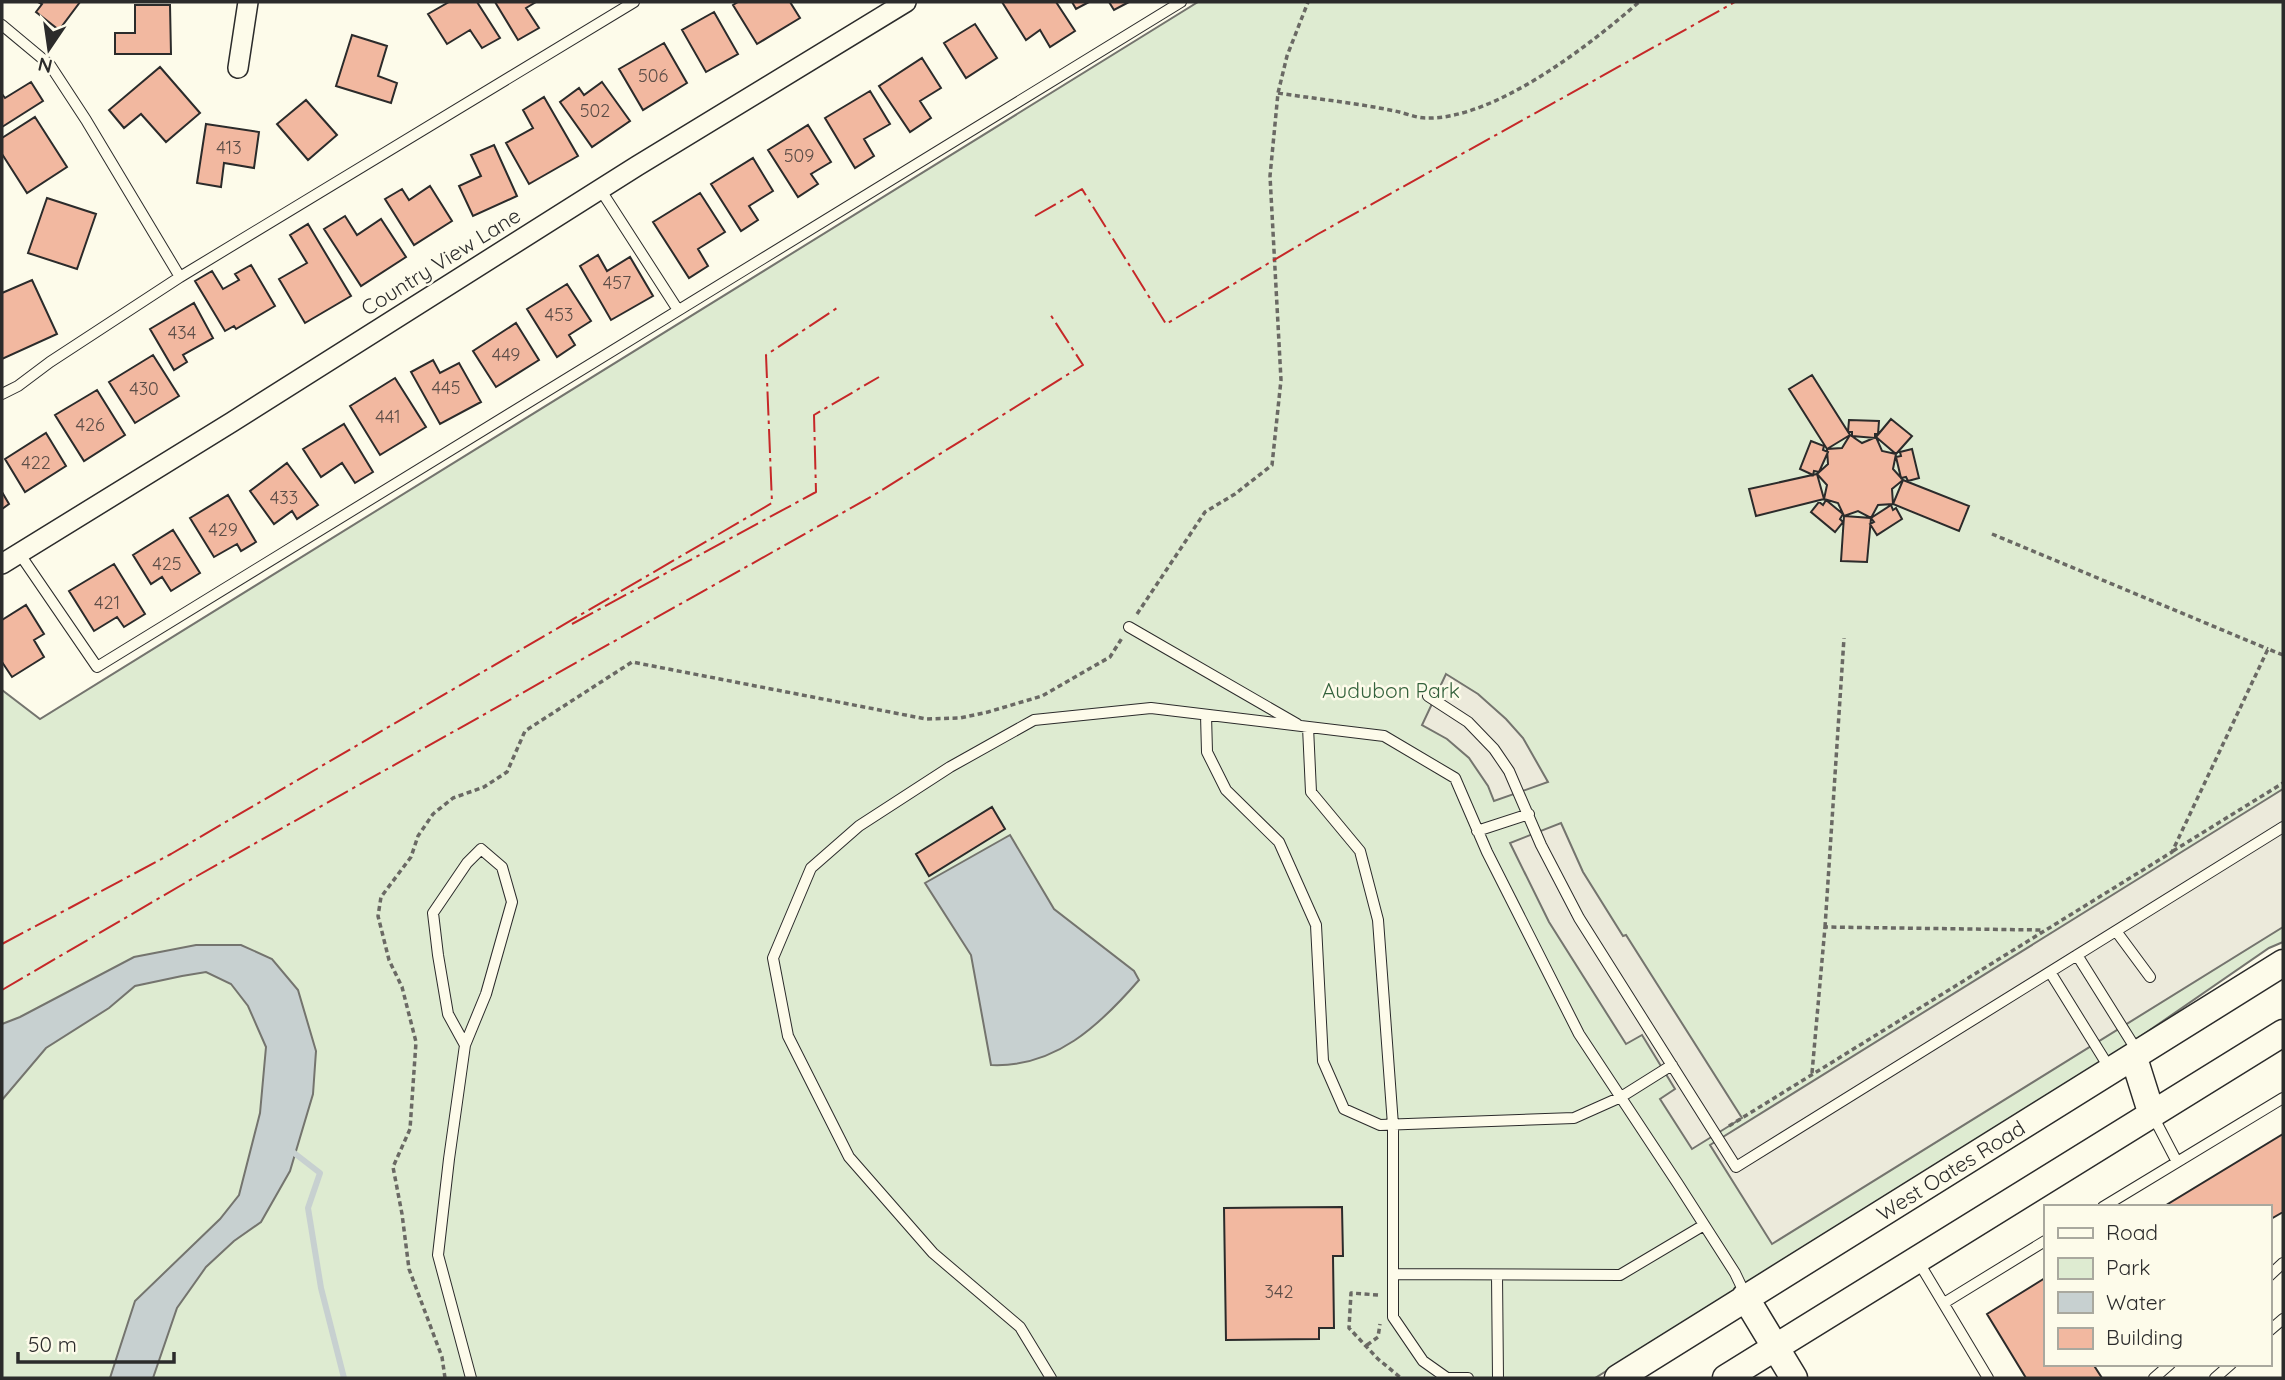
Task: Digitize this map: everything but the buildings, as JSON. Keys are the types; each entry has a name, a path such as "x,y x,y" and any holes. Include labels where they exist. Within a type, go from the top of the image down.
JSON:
{"main road":[{"name":"West Oates Road","path":"1618,1378 2283,963"},
{"path":"1726,1378 2283,1032"},
{"path":"2134,1058 2152,1115"},
{"path":"1745,1297 1794,1378"}],"street":[{"path":"238,68 248,2"},
{"name":"Country View Lane","path":"2,564 600,189 906,2"}],"lane":[{"path":"2,394 18,386 180,277 634,2"},
{"path":"19,552 97,667 1181,2"},
{"path":"2,25 50,65 180,277"},
{"path":"600,189 678,310"},
{"path":"1129,627 1305,727"},
{"path":"1428,696 1468,722 1494,749 1509,771 1541,845 1579,918 1736,1167 2283,827"},
{"path":"1051,1378 1020,1327 933,1253 849,1157 788,1036 773,958 811,868 859,826 1034,720 1151,708 1384,736 1455,778 1477,831 1578,1034 1704,1225 1734,1273 1745,1297"},
{"path":"1206,715 1207,752 1226,790 1279,842 1316,925 1323,1061 1344,1108 1380,1125 1574,1118 1620,1097 1672,1065"},
{"path":"1305,727 1311,792 1360,851 1378,920 1392,1125 1393,1317 1423,1361 1447,1378 1468,1378"},
{"path":"1477,831 1529,814"},
{"path":"465,1045 449,1014 433,913 467,863 481,849 502,867 512,902 486,994 465,1045 438,1255 471,1378"},
{"path":"2116,931 2150,977"},
{"path":"2050,972 2107,1064 2134,1058 2134,1046 2077,955"},
{"path":"2106,1205 2283,1098"},
{"path":"2152,1115 2177,1162"},
{"path":"1393,1274 1620,1275 1704,1225"},
{"path":"1944,1303 2044,1242"},
{"path":"1918,1260 1988,1378"},
{"path":"1497,1275 1498,1378"},
{"path":"2154,1378 2168,1366"},
{"path":"2215,1378 2229,1366"}],"path":[{"path":"445,1378 442,1357 409,1269 393,1167 410,1129 416,1042 402,987 389,960 378,916 381,897 411,857 418,836 433,814 453,798 484,787 507,772 525,731 632,662 926,719 960,718 1042,696 1110,656 1205,512 1235,494 1272,465 1281,380 1269,176 1278,93 1287,55 1308,2"},
{"path":"1278,93 1396,111 1425,119 1465,113 1524,87 1602,33 1639,2"},
{"path":"1992,534 2283,655"},
{"path":"1812,1073 1825,927 1844,638"},
{"path":"2172,852 2268,649"},
{"path":"1729,1126 2283,783"},
{"path":"1825,927 2044,930"},
{"path":"1385,1296 1351,1293 1349,1328 1401,1378"},
{"path":"1367,1345 1378,1337 1381,1316"}],"green space":[{"name":"Audubon Park","path":"1198,2 2283,2 2283,942 2269,948 2086,1074 1595,1378 2,1378 2,690 40,719"}],"shaded area":[{"path":"1446,674 1478,694 1506,719 1523,738 1548,782 1494,801 1488,786 1469,758 1447,739 1422,725"},
{"path":"2283,789 2283,927 1772,1244 1710,1145"},
{"path":"1561,823 1583,872 1742,1118 1692,1149 1660,1099 1675,1089 1642,1035 1626,1044 1549,922 1510,843"}],"water":[{"path":"1010,835 1054,909 1134,971 1139,980 1092,1027 1056,1051 1014,1064 991,1065 971,955 925,883"},
{"path":"196,945 241,945 272,959 298,990 316,1051 313,1094 290,1171 261,1222 234,1241 206,1267 177,1308 153,1378 110,1378 135,1301 220,1219 239,1195 260,1113 266,1047 248,1006 231,984 206,972 182,976 135,986 109,1008 46,1048 2,1100 2,1024 134,957"}],"waterway":[{"path":"289,1149 320,1173 308,1208 321,1288 344,1378"}],"power":[{"path":"1035,216 1082,189 1166,324 1318,234 1735,2"},
{"path":"2,944 171,854 772,503 766,355 837,308"},
{"path":"2,990 197,876 874,495 1083,365 1050,314"},
{"path":"572,624 816,492 814,415 879,377"}]}
